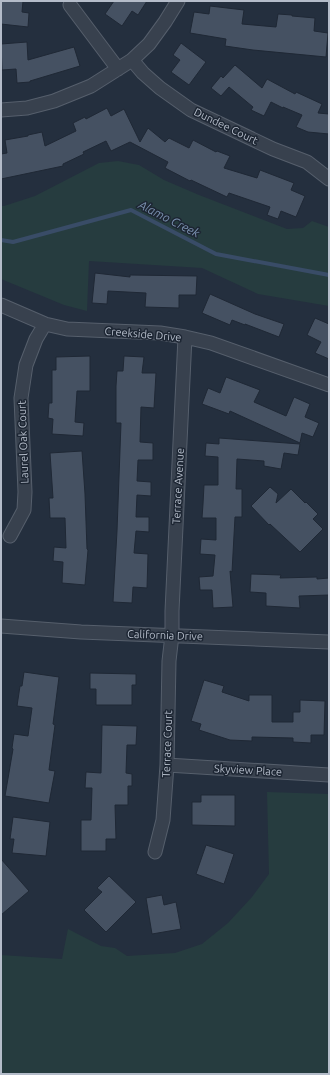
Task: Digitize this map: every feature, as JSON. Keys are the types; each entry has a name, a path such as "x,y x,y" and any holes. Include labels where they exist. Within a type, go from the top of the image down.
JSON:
{"street":[{"path":"1,110 27,108 54,101 91,86 132,60 149,44 178,1"},
{"path":"70,5 118,69"},
{"name":"Dundee Court","path":"132,60 143,73 160,88 191,110 273,149 307,162 329,179"},
{"name":"Creekside Drive","path":"1,305 46,324 67,329 160,333 211,343 329,385"},
{"name":"Laurel Oak Court","path":"10,536 24,510 25,492 21,398 26,365 36,339 46,324"},
{"name":"Terrace Avenue","path":"172,635 186,337"},
{"name":"California Drive","path":"1,626 81,632 329,642"},
{"name":"Terrace Court","path":"155,852 163,820 167,765 169,661 172,635"},
{"name":"Skyview Place","path":"167,765 329,774"}],"green space":[{"path":"118,161 139,165 164,180 287,229 303,228 312,221 329,227 329,306 258,294 202,268 89,261 87,311 64,305 1,279 1,206 35,196 99,163"},
{"path":"267,792 329,794 329,1074 1,1074 1,955 62,959 68,929 101,946 115,948 127,956 175,953 202,944 228,923 252,897 269,874"}],"building":[{"path":"1,1 23,1 22,12 29,13 28,27 1,24"},
{"path":"114,1 147,1 138,15 132,11 122,26 105,14"},
{"path":"210,6 244,10 242,24 276,27 278,14 315,18 314,31 328,33 326,57 225,46 226,39 190,33 194,12 209,14"},
{"path":"27,42 28,60 74,47 80,66 30,82 17,83 16,69 2,70 1,44"},
{"path":"181,43 206,62 189,85 171,72 180,60 173,55"},
{"path":"235,65 262,88 267,79 295,94 296,92 322,104 318,113 329,114 329,134 308,132 296,127 302,115 271,102 264,116 251,110 253,107 229,87 221,96 211,88 221,76 223,78"},
{"path":"107,108 111,116 124,109 140,142 148,128 165,142 169,138 189,148 193,140 216,152 217,151 230,156 224,168 257,178 260,170 294,183 291,190 305,196 296,217 281,211 278,219 267,215 270,207 229,193 227,197 191,180 190,181 165,168 168,162 130,142 111,151 106,141 83,152 84,154 63,164 63,166 1,179 1,154 7,153 5,140 42,132 45,146 76,131 73,123 85,117 86,119"},
{"path":"95,273 130,277 130,275 197,276 196,295 179,295 179,308 145,307 146,293 108,291 107,304 92,303"},
{"path":"210,294 255,314 284,324 279,337 232,320 230,325 202,313"},
{"path":"315,318 329,324 329,359 315,353 321,342 307,335"},
{"path":"90,356 90,391 77,391 75,422 84,423 83,436 52,434 53,419 48,418 49,403 52,403 52,370 56,370 56,357"},
{"path":"124,356 144,357 142,373 156,373 154,408 141,407 140,442 153,443 153,460 138,460 137,481 151,482 151,496 137,495 136,517 149,517 149,532 136,531 134,553 148,554 147,588 133,587 132,603 113,602 121,423 116,423 116,386 117,371 123,371"},
{"path":"226,377 260,390 254,402 286,416 294,397 310,404 305,417 319,423 313,437 302,433 300,443 230,411 229,414 202,404 208,388 220,393"},
{"path":"219,438 300,444 298,455 284,453 281,469 264,466 264,461 237,459 236,489 242,489 242,517 235,517 232,572 230,571 233,607 213,608 212,590 200,590 199,577 213,576 215,555 200,554 201,539 216,540 216,518 202,518 204,485 218,485 218,457 205,456 206,443 219,444"},
{"path":"82,451 88,550 85,585 62,583 63,562 53,561 54,547 66,548 65,518 50,518 49,498 53,498 50,453"},
{"path":"270,487 278,494 276,503 291,489 318,514 313,519 323,529 300,552 270,524 269,525 251,506"},
{"path":"251,574 281,575 280,578 329,578 329,595 299,596 300,608 266,606 266,593 250,592"},
{"path":"24,672 59,677 49,770 55,771 49,803 5,796 14,734 28,736 32,708 17,706"},
{"path":"90,673 136,674 136,685 132,685 132,705 96,705 96,689 90,689"},
{"path":"204,680 224,686 222,692 249,701 249,695 272,695 272,722 293,722 293,712 300,712 300,700 325,701 324,735 311,735 311,743 293,742 293,738 252,737 252,741 230,740 199,730 201,724 191,721"},
{"path":"102,725 137,726 136,745 127,745 126,773 132,774 132,786 128,786 128,805 115,805 116,839 106,839 106,851 81,851 81,820 91,820 92,788 85,788 86,772 101,773"},
{"path":"201,795 235,795 235,826 192,825 192,802 201,802"},
{"path":"13,817 50,822 46,856 12,853 14,839 10,839"},
{"path":"206,845 234,854 224,884 196,874"},
{"path":"1,859 29,891 1,915"},
{"path":"109,876 136,902 106,932 84,910 102,892 97,888"},
{"path":"162,895 164,905 176,902 181,929 152,934 146,898"}],"waterway":[{"name":"Alamo Creek","path":"1,240 13,242 131,210 216,254 329,275"}]}
